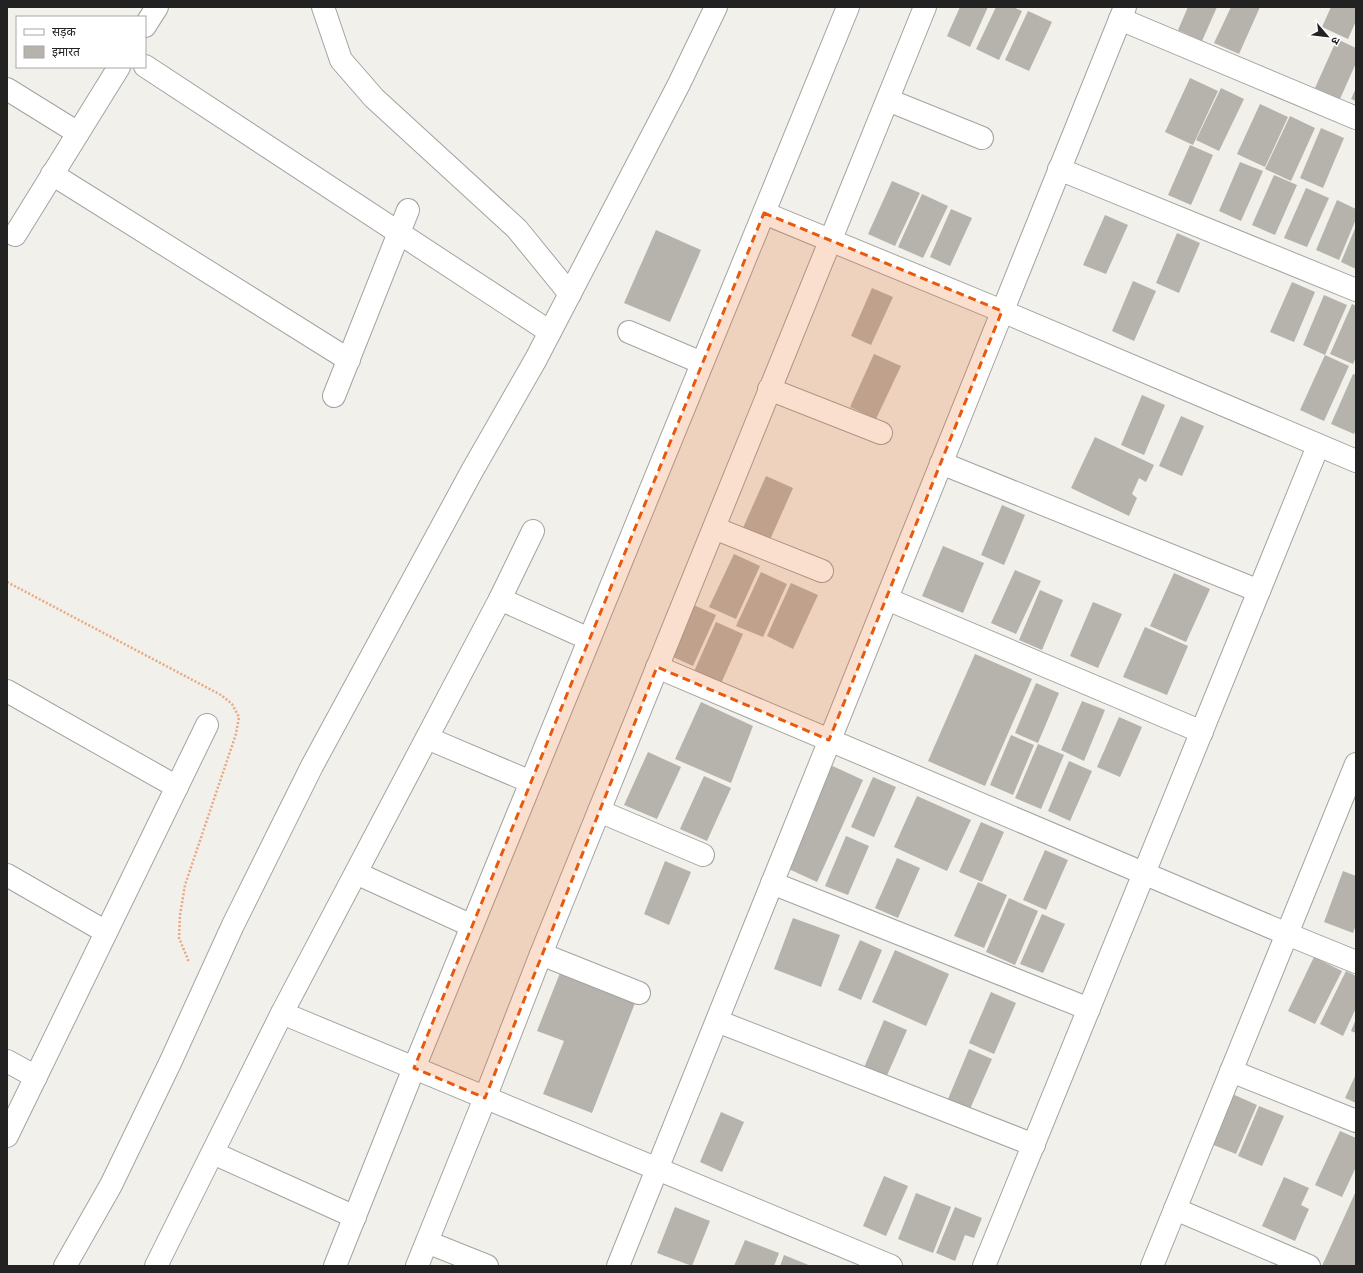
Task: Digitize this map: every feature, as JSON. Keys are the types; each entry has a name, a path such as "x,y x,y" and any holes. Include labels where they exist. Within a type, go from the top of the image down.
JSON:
{"street":[{"path":"146,24 157,7"},
{"path":"323,7 341,60 374,98 517,229 570,294"},
{"path":"65,1266 111,1185 173,1057 233,925 312,766 472,471 550,332 679,84 716,7"},
{"path":"335,1266 414,1068 848,7"},
{"path":"417,1266 541,954 925,7"},
{"path":"618,1266 1122,13 1356,118"},
{"path":"146,67 550,332"},
{"path":"15,235 118,68"},
{"path":"7,89 78,133"},
{"path":"888,100 982,138"},
{"path":"1059,169 1356,290"},
{"path":"52,174 349,360"},
{"path":"334,396 408,210"},
{"path":"764,212 1356,462"},
{"path":"629,332 702,363"},
{"path":"769,389 881,433"},
{"path":"984,1266 1318,446"},
{"path":"941,463 1259,591"},
{"path":"714,528 822,571"},
{"path":"156,1266 282,1013 500,599 533,531"},
{"path":"500,599 589,639"},
{"path":"886,600 1202,732"},
{"path":"657,667 1144,874 1356,962"},
{"path":"7,691 177,787"},
{"path":"7,1136 206,725"},
{"path":"427,738 531,782"},
{"path":"1152,1266 1287,934 1351,790 1356,764"},
{"path":"599,811 703,855"},
{"path":"356,873 472,926"},
{"path":"7,875 106,932"},
{"path":"772,883 1089,1009"},
{"path":"541,954 639,994"},
{"path":"282,1013 891,1266"},
{"path":"717,1021 1034,1145"},
{"path":"7,1061 36,1077"},
{"path":"1231,1071 1356,1121"},
{"path":"213,1153 355,1217"},
{"path":"1175,1209 1309,1266"},
{"path":"427,1242 487,1266"}],"highlighted area":[{"path":"764,213 1002,311 829,740 657,667 485,1098 414,1068"}],"building":[{"path":"960,7 988,7 970,47 947,36"},
{"path":"996,7 1013,7 1022,11 999,60 976,49"},
{"path":"1188,7 1217,7 1202,41 1178,30"},
{"path":"1231,7 1260,7 1239,54 1214,43"},
{"path":"1331,7 1356,7 1356,21 1348,39 1322,27"},
{"path":"1028,11 1052,22 1029,71 1005,60"},
{"path":"1337,39 1356,48 1356,63 1340,99 1315,88"},
{"path":"1190,78 1218,91 1193,145 1165,132"},
{"path":"1221,88 1244,99 1219,151 1196,140"},
{"path":"1356,88 1356,101 1351,99"},
{"path":"1260,104 1288,117 1265,167 1237,154"},
{"path":"1290,116 1315,128 1291,181 1265,169"},
{"path":"1321,128 1344,138 1323,188 1300,178"},
{"path":"1190,145 1213,155 1191,205 1168,195"},
{"path":"1240,162 1263,171 1241,221 1219,211"},
{"path":"1274,175 1297,185 1275,235 1252,225"},
{"path":"892,181 920,193 895,246 868,234"},
{"path":"1306,188 1329,198 1307,247 1284,238"},
{"path":"922,194 948,206 923,258 898,247"},
{"path":"1337,200 1356,209 1356,219 1339,260 1316,250"},
{"path":"951,209 972,218 950,266 930,257"},
{"path":"1105,215 1128,225 1106,274 1083,265"},
{"path":"1356,226 1356,269 1341,262"},
{"path":"656,230 701,250 670,322 624,303"},
{"path":"1177,233 1200,243 1179,293 1156,283"},
{"path":"1133,281 1156,291 1134,341 1112,331"},
{"path":"1292,282 1315,292 1294,342 1270,332"},
{"path":"872,288 893,297 871,345 851,336"},
{"path":"1324,295 1347,305 1325,355 1303,345"},
{"path":"1352,304 1356,306 1356,357 1353,364 1330,354"},
{"path":"874,354 901,366 876,419 850,407"},
{"path":"1325,355 1349,366 1324,421 1300,410"},
{"path":"1353,374 1356,375 1356,429 1354,434 1331,424"},
{"path":"1142,395 1165,405 1144,455 1121,445"},
{"path":"1181,416 1204,426 1182,476 1159,466"},
{"path":"1095,437 1154,465 1146,482 1139,478 1132,494 1137,498 1129,516 1071,488"},
{"path":"766,476 793,488 769,542 742,530"},
{"path":"1002,505 1025,515 1004,565 981,555"},
{"path":"943,546 984,563 963,613 922,596"},
{"path":"734,554 760,566 736,619 709,607"},
{"path":"1015,570 1041,581 1016,634 991,623"},
{"path":"761,572 787,584 763,637 736,626"},
{"path":"1174,573 1210,589 1186,642 1150,626"},
{"path":"791,583 818,595 793,649 767,636"},
{"path":"1040,590 1063,600 1042,650 1019,640"},
{"path":"687,602 716,615 693,666 664,653"},
{"path":"1093,602 1122,614 1098,668 1070,656"},
{"path":"716,622 743,634 719,688 692,676"},
{"path":"1145,627 1188,646 1167,695 1123,677"},
{"path":"975,654 1032,679 985,786 928,761"},
{"path":"1036,683 1059,693 1038,743 1015,733"},
{"path":"1082,701 1105,710 1084,761 1061,750"},
{"path":"701,702 753,726 731,783 675,759"},
{"path":"1119,717 1142,727 1120,777 1097,767"},
{"path":"1011,735 1034,745 1013,795 990,785"},
{"path":"1038,744 1064,755 1041,809 1015,798"},
{"path":"648,752 681,767 657,819 624,805"},
{"path":"1069,761 1092,771 1070,821 1048,811"},
{"path":"826,763 863,780 817,882 780,865"},
{"path":"704,776 731,788 707,841 680,829"},
{"path":"873,777 896,787 874,837 851,827"},
{"path":"917,796 971,820 947,871 894,847"},
{"path":"981,822 1004,832 982,882 959,872"},
{"path":"846,836 869,846 848,895 825,886"},
{"path":"1045,850 1068,860 1046,910 1023,900"},
{"path":"897,858 920,868 898,918 875,908"},
{"path":"665,861 691,872 669,925 644,914"},
{"path":"1343,871 1356,876 1356,925 1353,933 1324,922"},
{"path":"978,882 1007,895 984,948 954,936"},
{"path":"1009,898 1038,911 1015,965 986,952"},
{"path":"1042,914 1065,924 1043,973 1020,964"},
{"path":"793,918 840,935 821,987 774,969"},
{"path":"860,940 882,950 861,1000 838,990"},
{"path":"895,950 949,974 926,1026 872,1002"},
{"path":"1314,957 1342,971 1315,1024 1288,1011"},
{"path":"1346,971 1356,976 1356,1008 1343,1036 1320,1024"},
{"path":"560,973 635,1003 592,1113 543,1094 564,1041 537,1031"},
{"path":"991,992 1016,1003 994,1054 969,1043"},
{"path":"1356,1019 1356,1033 1351,1031"},
{"path":"884,1020 907,1030 885,1080 863,1070"},
{"path":"969,1049 992,1059 970,1109 948,1099"},
{"path":"1356,1074 1356,1103 1345,1098"},
{"path":"1228,1092 1257,1105 1236,1154 1206,1142"},
{"path":"1259,1106 1284,1116 1262,1166 1238,1156"},
{"path":"721,1112 744,1122 722,1172 700,1162"},
{"path":"1340,1131 1356,1138 1356,1167 1342,1197 1315,1185"},
{"path":"884,1176 908,1186 886,1236 863,1226"},
{"path":"1284,1177 1309,1188 1301,1205 1309,1209 1295,1241 1262,1226"},
{"path":"1356,1191 1355,1266 1322,1266"},
{"path":"916,1193 951,1207 933,1253 898,1239"},
{"path":"675,1207 710,1221 692,1266 657,1253"},
{"path":"955,1207 982,1218 974,1238 965,1235 955,1261 936,1253"},
{"path":"745,1240 779,1253 774,1266 734,1266"},
{"path":"784,1255 811,1266 780,1266"}]}
